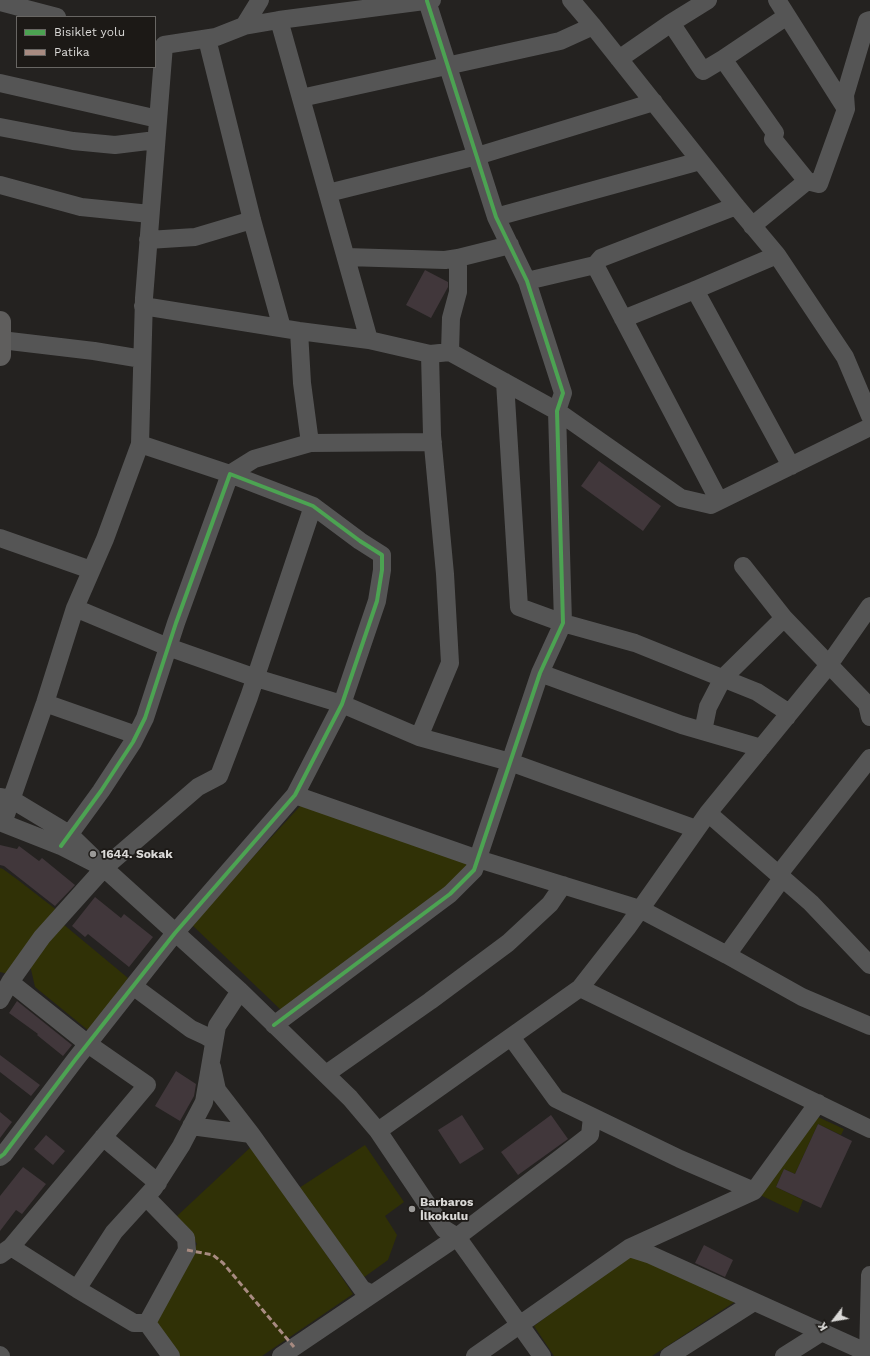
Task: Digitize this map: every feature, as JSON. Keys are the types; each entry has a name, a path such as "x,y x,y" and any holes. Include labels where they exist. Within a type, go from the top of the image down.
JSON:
{"street":[{"path":"244,26 260,0"},
{"path":"571,0 776,255 845,357 870,416"},
{"path":"619,59 671,23 708,0"},
{"path":"65,840 2,823 6,798 45,703 75,608 105,539 140,444 144,306 158,119 160,44 207,39 244,26 279,20 430,1 448,65 496,217 527,281 563,393 557,411 563,623 540,673 474,870 450,894 274,1025"},
{"path":"0,2 53,16"},
{"path":"671,23 703,70 723,59 782,5 846,109"},
{"path":"279,20 369,340"},
{"path":"723,59 775,133 773,139 807,181 819,184 846,109 846,95 868,21 870,20"},
{"path":"301,98 560,41 593,26"},
{"path":"207,39 252,220 291,330 302,382 310,443"},
{"path":"0,83 158,119"},
{"path":"328,193 477,156 654,102"},
{"path":"0,127 73,141 115,145 156,140"},
{"path":"496,217 700,161"},
{"path":"752,226 807,181"},
{"path":"0,185 81,207 150,214"},
{"path":"527,281 595,265 600,258 736,206"},
{"path":"148,240 195,237 252,220"},
{"path":"346,257 445,260 510,245"},
{"path":"623,319 776,255"},
{"path":"450,352 451,318 458,292 458,258"},
{"path":"595,265 719,501"},
{"path":"695,290 791,466"},
{"path":"144,306 291,330 369,340 430,354 450,352 557,411 681,498 711,505 870,427"},
{"path":"0,339 94,351 142,359"},
{"path":"419,737 450,663 445,574 432,442 430,354"},
{"path":"505,382 519,607 563,623 635,643 723,678 757,692 783,709 787,717"},
{"path":"65,840 101,790 145,718 168,648 230,474 254,459 310,443 432,442"},
{"path":"0,1157 4,1154 175,933 295,795 342,704 377,601 382,570 382,555 360,541 313,506 230,474 140,444"},
{"path":"0,1000 10,982 42,937 104,868 198,787 219,776 256,678 313,506"},
{"path":"0,538 91,570"},
{"path":"742,566 784,618 828,666 867,704 870,717"},
{"path":"378,1131 580,988 640,909 708,813 828,666 870,606"},
{"path":"75,608 168,648 256,678 342,704 419,737 510,762 696,829"},
{"path":"703,731 708,707 723,678 784,618"},
{"path":"540,673 682,725 761,748"},
{"path":"45,703 136,735"},
{"path":"727,955 781,876 870,758"},
{"path":"295,795 478,859 640,909 802,997 870,1026"},
{"path":"6,798 104,868 240,991 350,1098 378,1131 444,1229 457,1237 542,1356"},
{"path":"708,813 811,903 870,965"},
{"path":"326,1074 430,1001 508,943 550,904 563,885"},
{"path":"10,982 88,1044 147,1085 6,1251 77,1289 134,1323 147,1323"},
{"path":"133,986 191,1029 214,1041"},
{"path":"580,988 870,1129"},
{"path":"77,1289 114,1232 158,1183 181,1146 204,1102 216,1026 240,991"},
{"path":"511,1037 556,1099 680,1159 754,1191"},
{"path":"211,1061 217,1090 251,1134 362,1289 372,1294"},
{"path":"475,1356 629,1248 754,1191 818,1103"},
{"path":"292,1353 372,1294 457,1237 590,1135 592,1117"},
{"path":"191,1126 251,1134"},
{"path":"104,1137 158,1183"},
{"path":"146,1197 186,1238 187,1250 147,1323"},
{"path":"629,1248 651,1255 822,1332 868,1355 870,1274"},
{"path":"669,1356 754,1302"},
{"path":"147,1323 170,1356"},
{"path":"784,1356 822,1332"}],"shaded area":[{"path":"304,802 466,858 467,868 452,884 281,1010 191,924"},
{"path":"0,868 58,911 8,974 0,972"},
{"path":"63,924 128,978 89,1031 35,987 30,965"},
{"path":"818,1117 844,1129 841,1135 818,1124 795,1174 784,1169 776,1187 803,1200 798,1213 760,1195"},
{"path":"253,1145 353,1294 262,1356 179,1356 156,1323 197,1244 177,1216"},
{"path":"365,1145 404,1202 385,1216 397,1235 388,1260 363,1278 299,1188"},
{"path":"631,1254 736,1301 652,1356 554,1356 534,1326"}],"building":[{"path":"425,270 448,282 448,287 431,318 406,305"},
{"path":"599,461 661,506 643,531 581,486"},
{"path":"0,845 17,849 19,846 39,861 42,858 75,885 55,906 4,866 0,865"},
{"path":"95,897 121,918 124,914 153,937 129,967 88,934 85,937 72,926"},
{"path":"17,1001 72,1045 63,1056 37,1035 38,1034 9,1013"},
{"path":"0,1055 40,1085 31,1096 0,1072"},
{"path":"176,1071 196,1084 194,1096 180,1121 155,1106"},
{"path":"0,1112 12,1122 0,1138"},
{"path":"462,1115 484,1149 460,1164 438,1130"},
{"path":"551,1115 568,1139 518,1175 501,1152"},
{"path":"818,1124 852,1141 821,1208 776,1187 784,1169 795,1174"},
{"path":"46,1135 65,1151 53,1165 34,1149"},
{"path":"23,1167 46,1184 22,1214 16,1210 0,1231 0,1196"},
{"path":"704,1245 733,1260 725,1277 695,1263"}],"marked path":[{"path":"187,1250 213,1255 223,1263 294,1347"}],"cycle path":[{"path":"274,1025 450,894 474,870 540,673 563,623 557,411 563,393 527,281 496,217 427,1"},
{"path":"0,1157 4,1154 75,1060 175,933 295,795 342,704 377,601 382,570 382,555 360,541 313,506 230,474 176,623 145,718 133,742 101,791 61,846"}],"place":[{"name":"1644. Sokak","path":"93,854"},
{"name":"Barbaros İlkokulu","path":"412,1209"}]}
